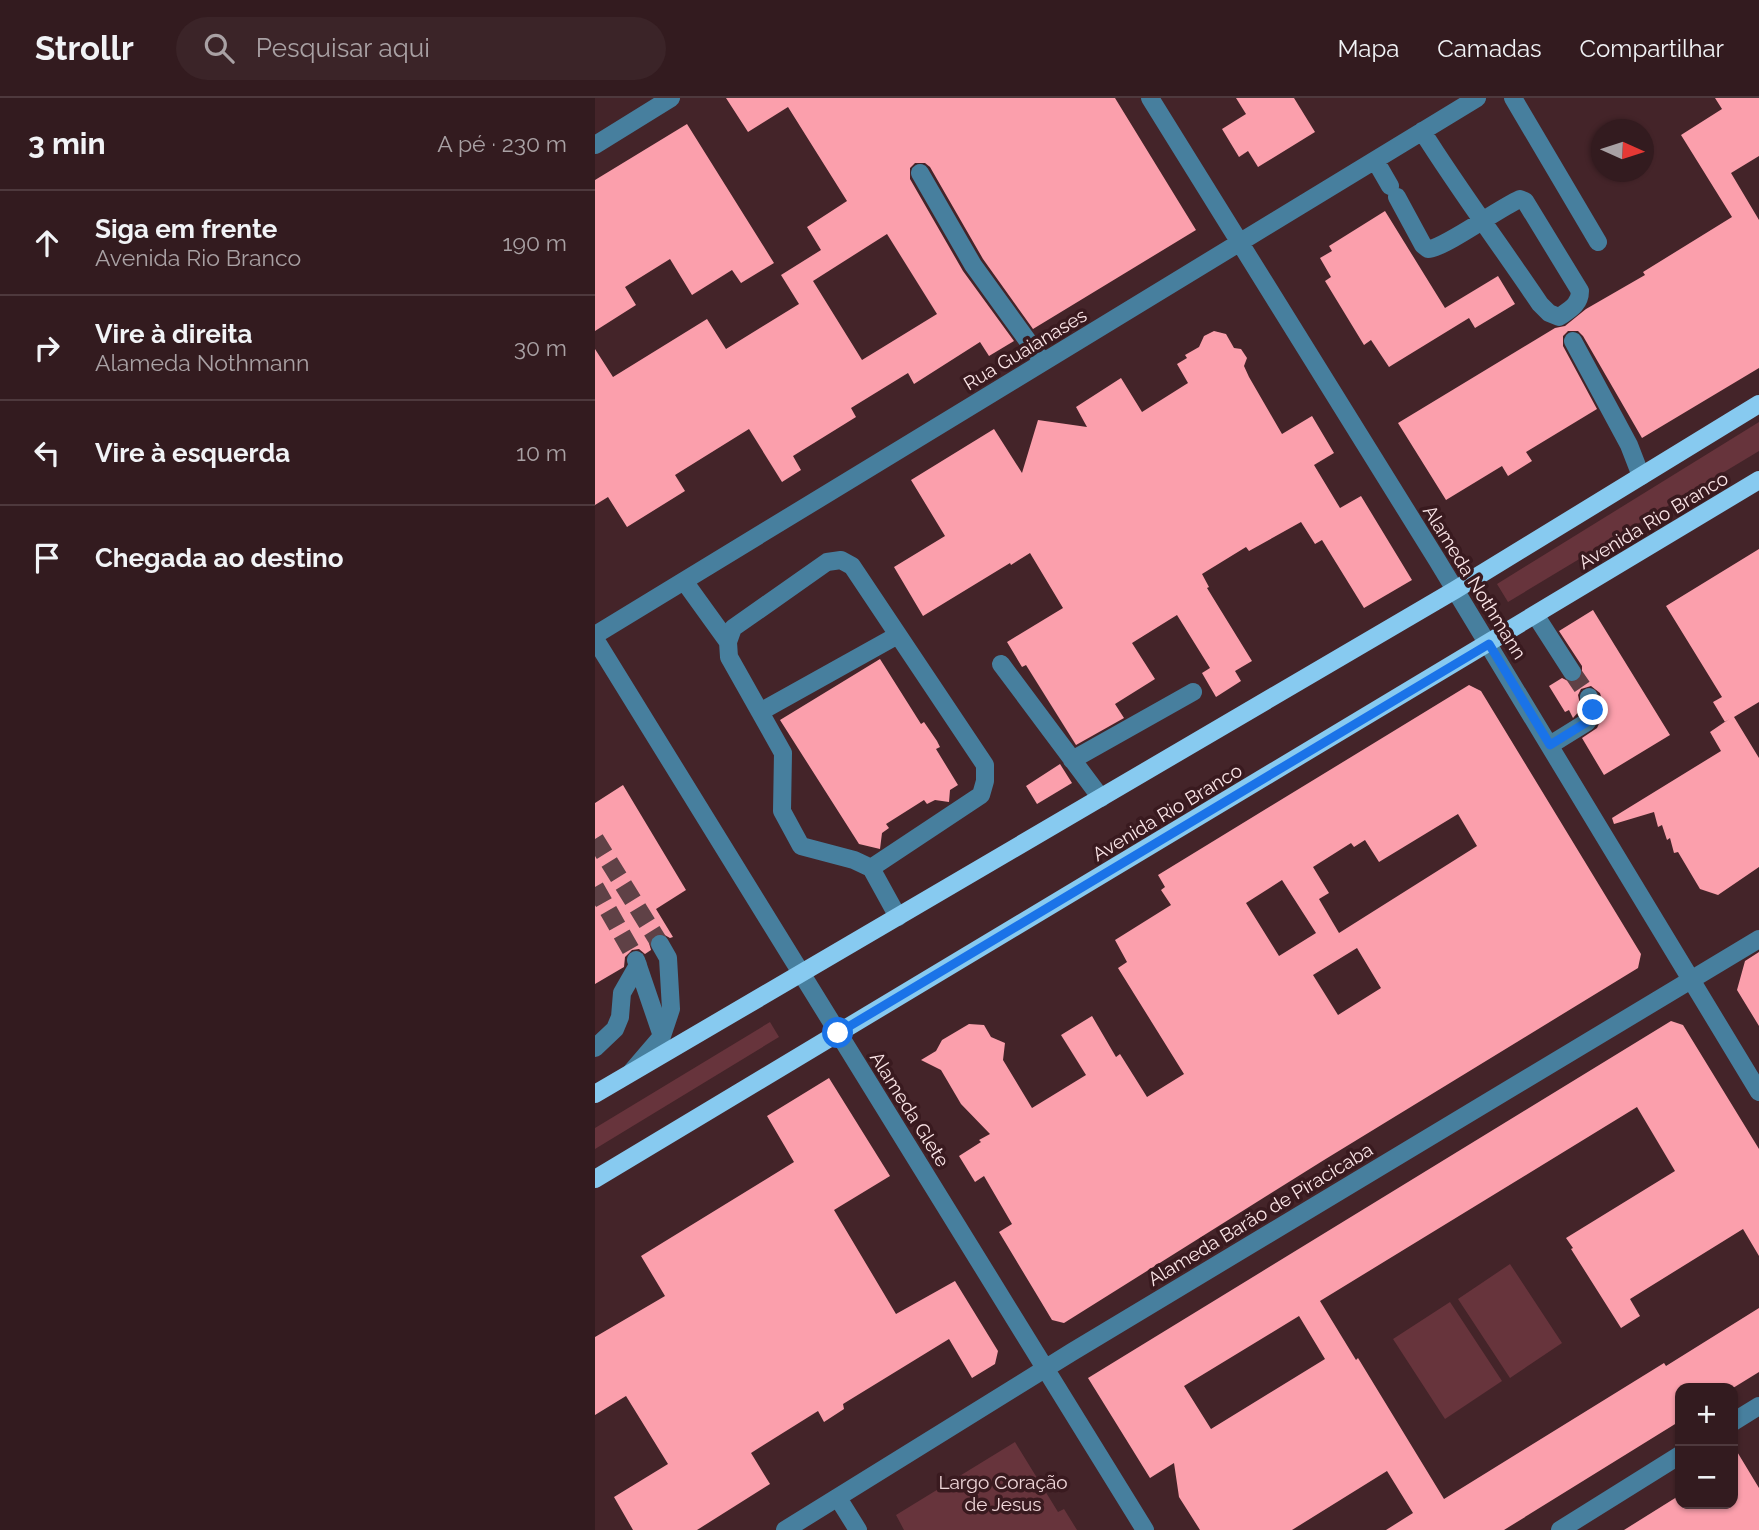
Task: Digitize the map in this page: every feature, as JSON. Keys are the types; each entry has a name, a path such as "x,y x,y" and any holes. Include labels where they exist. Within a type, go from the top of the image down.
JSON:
{"main road":[{"path":"595,1094 1455,590 1759,404"},
{"name":"Avenida Rio Branco","path":"595,1179 1759,480"}],"street":[{"path":"595,145 671,98"},
{"name":"Alameda Nothmann","path":"1150,98 1489,644 1759,1092"},
{"name":"Rua Guaianases","path":"595,637 1477,98"},
{"path":"1513,98 1598,242"},
{"path":"1375,160 1423,245 1428,249 1435,249 1482,220 1506,205 1520,199 1525,201 1580,291 1580,299 1576,305 1559,317 1549,313 1482,220 1422,131"},
{"path":"921,173 973,265 1043,362"},
{"path":"1573,341 1629,445 1641,476"},
{"path":"871,868 981,795 985,781 985,765 852,566 841,560 827,562 733,628 728,642 729,657 783,753 782,811 801,846 855,860 871,868 898,917"},
{"path":"684,581 728,642"},
{"path":"1536,616 1572,672"},
{"path":"760,712 898,635"},
{"name":"Alameda Glete","path":"595,637 1145,1530"},
{"path":"1001,664 1101,797"},
{"path":"1072,760 1193,692"},
{"path":"1550,745 1587,722 1593,710 1589,697"},
{"name":"Alameda Barão de Piracicaba","path":"785,1530 1046,1368 1759,939"},
{"path":"630,1074 662,1036 671,1009 668,958 660,944"},
{"path":"598,1040 615,1029 620,1017 622,993 637,962 662,1036"},
{"path":"1738,1419 1759,1406"},
{"path":"1560,1530 1675,1458"},
{"path":"838,1497 858,1530"}],"green space":[{"path":"1759,422 1759,451 1508,602 1497,584"},
{"path":"770,1022 779,1037 595,1149 595,1128"},
{"path":"1510,1264 1562,1343 1510,1378 1458,1299"},
{"path":"1450,1302 1502,1381 1445,1419 1393,1339"},
{"name":"Largo Coração de Jesus","path":"1015,1442 1058,1512 1064,1509 1077,1530 904,1530 896,1515"}],"building":[{"path":"726,98 1115,98 1196,230 1033,329 983,259 930,167 925,163 915,163 910,168 910,179 963,271 1014,341 989,356 980,342 914,384 908,373 851,408 856,417 793,456 801,470 782,482 749,429 675,475 685,491 627,527 608,497 595,505 595,349 613,377 707,319 726,349 799,304 781,275 821,250 807,227 847,201 788,107 748,132","holes":["887,234 937,314 862,360 813,281"]},
{"path":"1236,98 1294,98 1315,132 1258,167 1248,151 1239,157 1222,129 1246,114"},
{"path":"1715,98 1759,98 1759,156 1731,173 1759,220 1759,368 1642,438 1583,336 1578,331 1568,331 1563,336 1563,346 1597,409 1526,452 1532,461 1508,476 1502,466 1446,500 1398,423 1555,328 1565,326 1586,309 1645,275 1643,272 1732,217 1681,135 1722,109"},
{"path":"687,124 774,263 741,283 732,270 692,295 670,259 625,287 636,305 595,331 595,180"},
{"path":"1385,211 1445,308 1498,276 1515,304 1475,328 1469,318 1389,367 1371,340 1364,345 1325,281 1331,277 1320,258 1332,251 1329,246"},
{"path":"1214,331 1226,334 1234,348 1241,349 1247,358 1244,366 1249,377 1282,434 1312,416 1334,453 1314,465 1340,508 1361,496 1412,580 1364,608 1322,540 1315,544 1301,522 1249,551 1246,547 1202,574 1209,587 1207,588 1252,661 1235,671 1241,681 1216,697 1202,673 1210,668 1177,615 1132,643 1155,679 1115,704 1124,718 1076,745 1026,665 1022,667 1007,642 1063,608 1030,553 923,616 894,567 945,536 911,480 994,429 1022,473 1038,420 1087,427 1076,407 1121,378 1142,412 1188,383 1177,364 1187,358 1185,355 1199,347 1204,336"},
{"path":"1759,549 1759,702 1734,717 1759,758 1759,867 1718,895 1700,889 1678,852 1674,853 1670,838 1667,840 1662,825 1658,827 1654,812 1614,824 1612,818 1721,751 1710,732 1725,722 1713,702 1722,697 1666,606"},
{"path":"1593,610 1670,735 1604,775 1582,738 1597,728 1603,715 1600,693 1591,686 1581,689 1578,695 1581,709 1573,718 1569,710 1565,712 1549,686 1562,678 1572,683 1582,678 1582,666 1559,631"},
{"path":"880,659 921,724 924,722 937,741 940,747 936,749 958,785 950,790 949,802 935,800 927,804 924,800 886,824 889,828 882,833 880,849 859,844 780,720"},
{"path":"1469,685 1481,691 1641,954 1638,968 1064,1323 1052,1320 999,1232 1012,1224 984,1176 975,1182 959,1156 990,1134 961,1104 941,1070 921,1060 936,1051 942,1040 969,1024 984,1025 991,1037 1005,1043 1003,1060 1032,1108 1086,1075 1061,1035 1092,1016 1116,1057 1120,1054 1147,1097 1184,1074 1118,968 1127,962 1115,940 1171,905 1161,890 1165,887 1158,875","holes":["1458,814 1477,846 1339,933 1319,899 1329,893 1313,867 1351,843 1354,847 1365,840 1379,862","1282,880 1316,933 1279,956 1246,903","1357,948 1381,988 1338,1015 1313,975"]},
{"path":"1060,764 1072,783 1037,804 1026,786"},
{"path":"623,785 686,890 656,909 673,937 661,933 654,935 649,943 651,950 645,954 639,949 632,950 625,957 624,967 595,984 595,803"},
{"path":"1759,952 1759,1026 1737,990 1745,961"},
{"path":"1671,1021 1683,1025 1759,1149 1759,1256 1743,1229 1630,1299 1640,1316 1621,1328 1566,1238 1675,1171 1637,1107 1320,1301 1444,1499 1664,1363 1666,1366 1759,1308 1759,1372 1738,1385 1675,1383 1675,1424 1504,1530 1386,1530 1413,1513 1387,1471 1292,1530 1200,1530 1179,1497 1174,1463 1150,1478 1088,1378","holes":["1299,1316 1325,1359 1211,1429 1184,1386"]},
{"path":"829,1078 890,1176 834,1210 896,1314 955,1281 998,1351 995,1364 972,1378 949,1339 843,1404 844,1409 824,1422 818,1411 751,1453 770,1484 697,1530 633,1530 614,1497 668,1464 626,1396 595,1415 595,1337 665,1296 641,1256 794,1162 767,1116"},
{"path":"1738,1453 1759,1488 1759,1530 1624,1530 1675,1498 1675,1509 1738,1509"}],"tunnel":[{"path":"1572,672 1589,697"},
{"path":"595,839 660,944"},
{"path":"595,887 636,959"}],"route":[{"path":"838,1033 1489,644 1550,745 1587,722 1593,710"}]}
